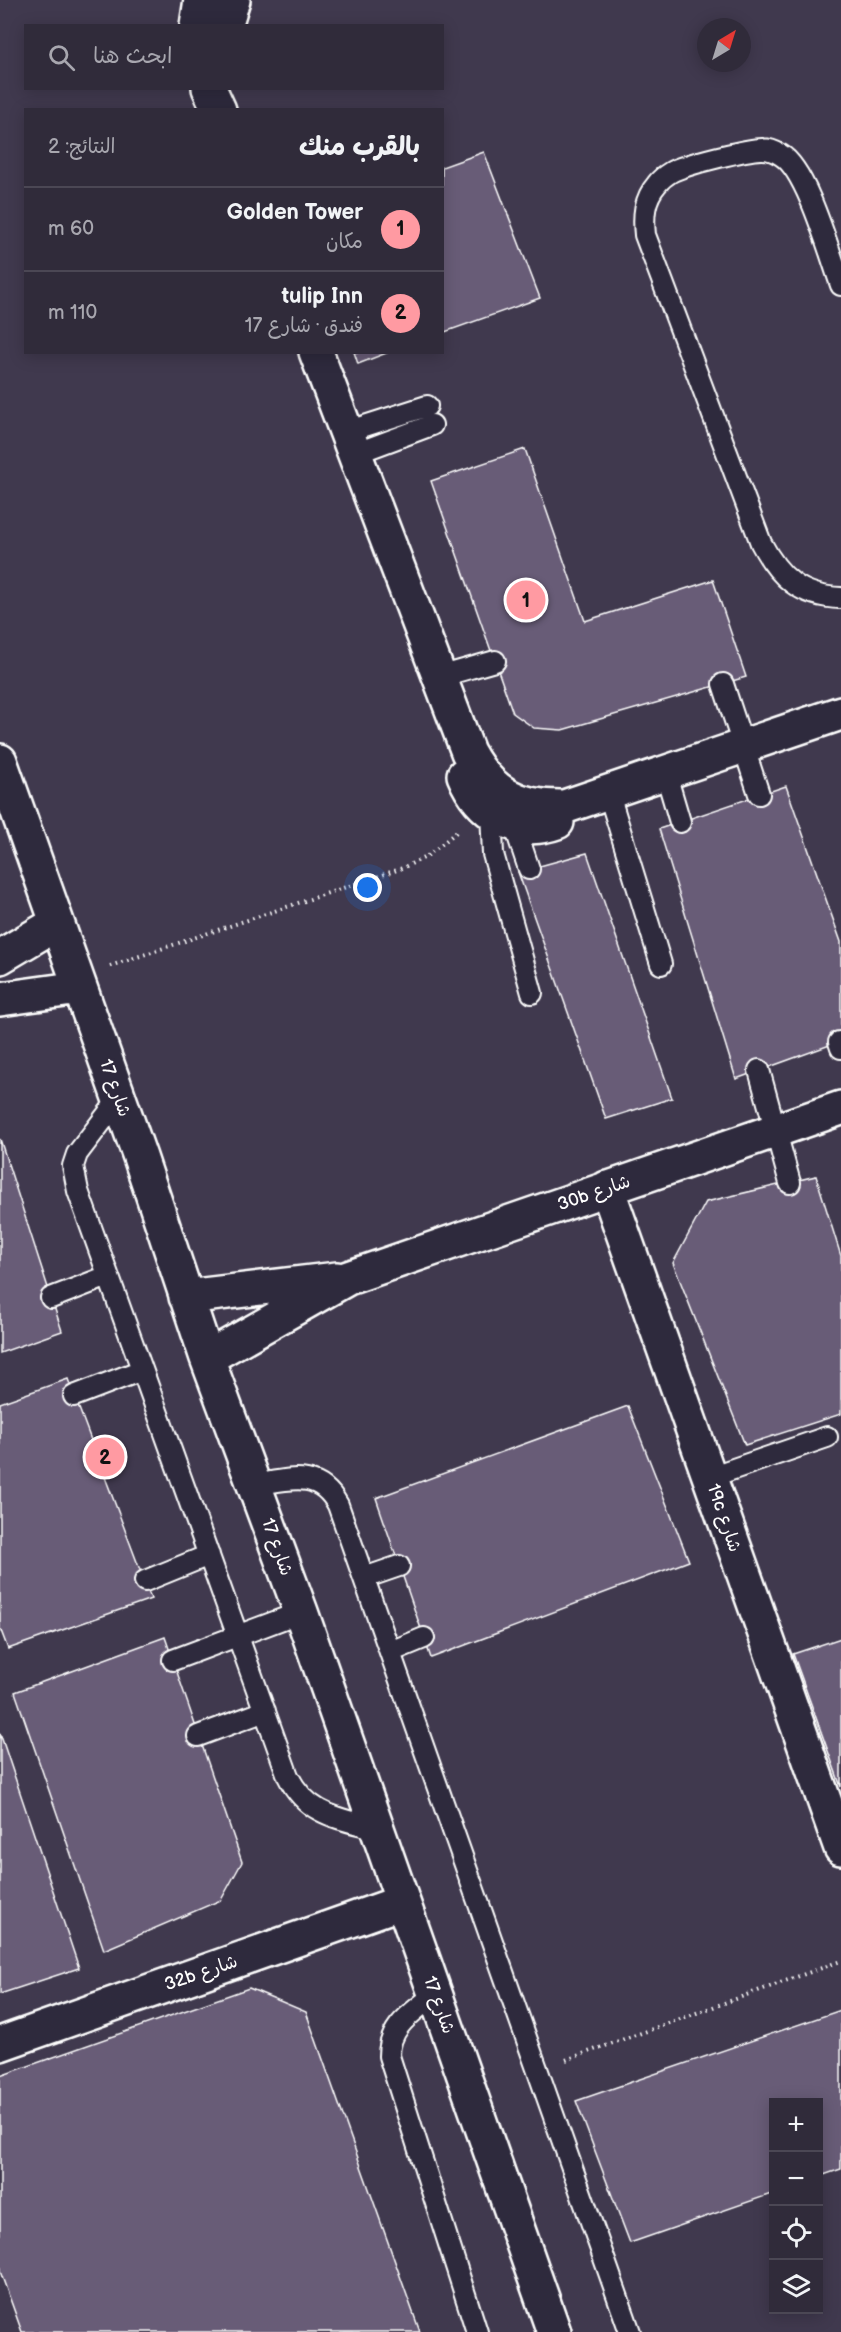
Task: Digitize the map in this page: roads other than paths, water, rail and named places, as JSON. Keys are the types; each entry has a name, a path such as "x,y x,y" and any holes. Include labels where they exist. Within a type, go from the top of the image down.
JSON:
{"street":[{"path":"197,24 201,0"},
{"path":"226,24 233,0"},
{"path":"210,90 218,108"},
{"path":"226,90 230,108"},
{"path":"317,354 459,730 478,771 493,786 511,798 531,806 564,807 841,713"},
{"path":"459,730 462,771 470,790 496,814 532,827 550,825 567,819 602,794"},
{"name":"شارع 17","path":"0,762 119,1099 207,1358 301,1612 554,2332"},
{"path":"0,957 57,923"},
{"path":"0,999 78,983"},
{"name":"30b شارع","path":"207,1358 348,1278 841,1108"},
{"name":"19c شارع","path":"607,1188 710,1477 813,1738 841,1848"},
{"name":"30b شارع","path":"186,1297 348,1278"},
{"name":"32b شارع","path":"0,2044 402,1902"}],"lane":[{"path":"841,285 804,184 794,166 781,155 765,149 748,150 672,171 657,183 647,199 643,217 645,235 761,543 772,566 791,583 814,595 841,598"},
{"path":"350,443 430,416"},
{"path":"439,677 495,661"},
{"path":"723,684 759,794"},
{"path":"665,771 680,822"},
{"path":"602,794 661,964"},
{"path":"496,814 529,869"},
{"path":"496,814 493,854 532,993"},
{"path":"759,1070 790,1183"},
{"path":"119,1099 84,1143 73,1166 78,1191 108,1276 288,1776 301,1798 322,1813 377,1829"},
{"path":"51,1298 108,1276"},
{"path":"74,1396 142,1370"},
{"path":"710,1477 827,1437"},
{"path":"254,1485 298,1478 310,1480 322,1485 332,1494 338,1505 630,2332"},
{"path":"145,1581 209,1555"},
{"path":"364,1578 399,1566"},
{"path":"173,1660 301,1612"},
{"path":"390,1652 424,1638"},
{"path":"198,1736 265,1710"},
{"path":"435,1994 398,2026 389,2045 389,2056 477,2332"}],"place":[{"name":"Golden Tower","path":"526,600"},
{"name":"tulip Inn","path":"105,1457"}]}
